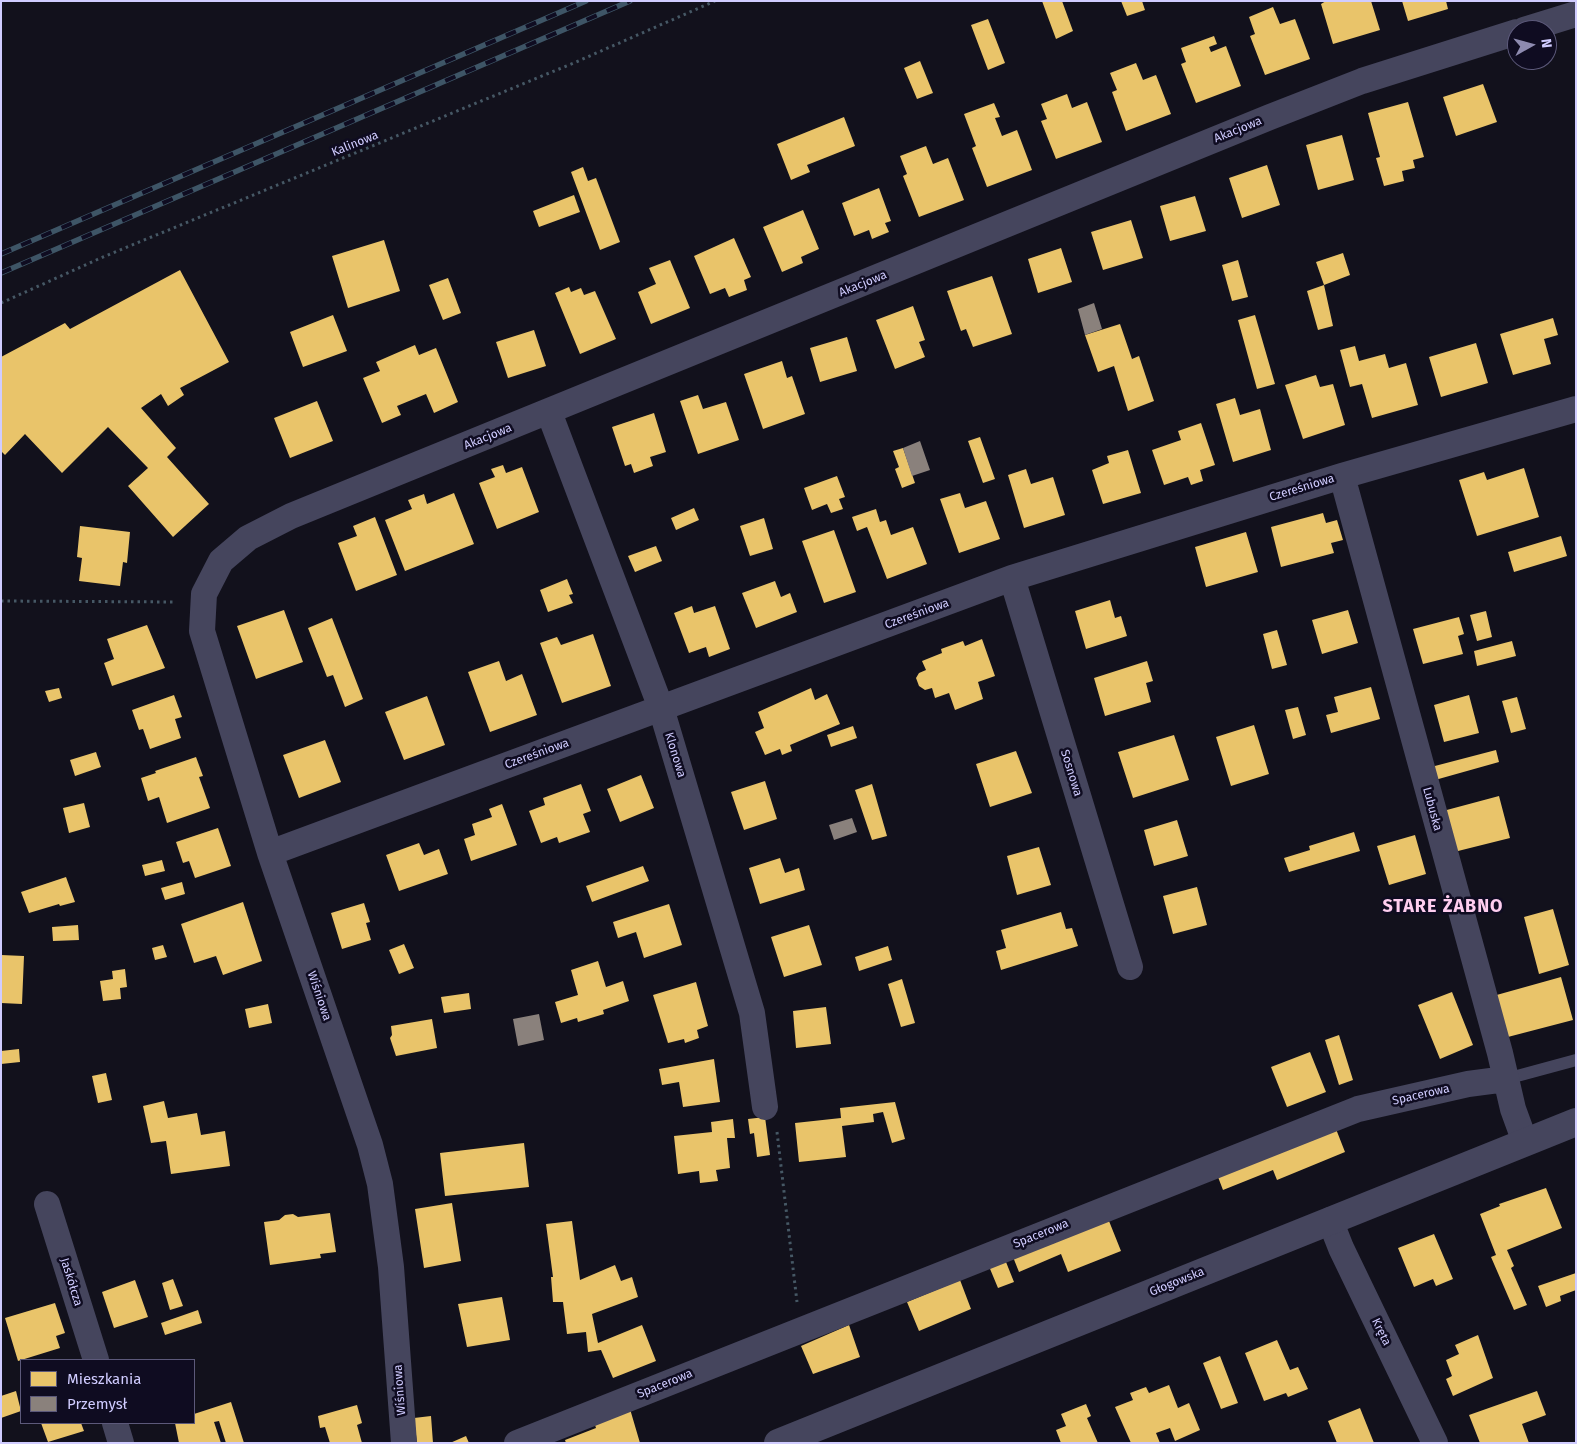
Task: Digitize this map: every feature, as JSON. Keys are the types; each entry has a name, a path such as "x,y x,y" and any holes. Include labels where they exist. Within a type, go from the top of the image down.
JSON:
{"street":[{"path":"1556,20 1576,14"},
{"name":"Akacjowa","path":"221,561 248,538 291,516 1270,116 1362,81 1507,35"},
{"name":"Czereśniowa","path":"270,853 1012,578 1342,476 1576,409"},
{"name":"Klonowa","path":"549,412 661,708 752,1013 766,1108"},
{"name":"Lubuska","path":"1342,476 1513,1109 1525,1142"},
{"name":"Wiśniowa","path":"221,561 204,594 202,631 270,853 370,1145 380,1184 391,1267 404,1443"},
{"name":"Sosnowa","path":"1012,578 1130,967"},
{"name":"Spacerowa","path":"517,1443 1358,1109 1468,1084 1506,1079"},
{"name":"Głogowska","path":"778,1443 1576,1122"},
{"name":"Jaskółcza","path":"47,1204 96,1359"},
{"name":"Kręta","path":"1330,1220 1340,1248 1435,1443"},
{"path":"115,1424 121,1443"}],"lane":[{"name":"Spacerowa","path":"1506,1079 1576,1060"}],"path":[{"name":"Kalinowa","path":"1,303 103,257 576,62 715,1"},
{"path":"1,601 204,602"},
{"path":"766,1108 775,1117 800,1330"}],"building: Mieszkania":[{"path":"1042,1 1062,1 1073,31 1056,39"},
{"path":"1121,1 1142,1 1145,10 1127,16"},
{"path":"1326,1 1371,1 1380,30 1333,44 1321,4"},
{"path":"1402,1 1446,1 1448,9 1408,21"},
{"path":"1273,7 1280,24 1295,19 1310,59 1265,75 1250,36 1255,34 1249,17"},
{"path":"988,19 1005,63 988,70 971,25"},
{"path":"1214,36 1217,44 1209,47 1211,52 1226,46 1241,86 1196,103 1181,64 1186,62 1181,48"},
{"path":"920,61 933,93 917,99 904,68"},
{"path":"1136,63 1143,80 1156,75 1171,114 1126,131 1112,92 1117,90 1110,73"},
{"path":"1483,84 1497,122 1456,136 1443,97"},
{"path":"1067,94 1072,108 1087,102 1102,142 1056,159 1041,121 1047,119 1041,104"},
{"path":"1408,102 1424,157 1413,160 1415,168 1402,171 1404,181 1384,186 1376,158 1380,157 1368,113"},
{"path":"994,103 1000,117 995,118 1002,136 1017,130 1032,170 987,187 972,148 976,146 964,114"},
{"path":"844,117 855,146 807,165 810,172 791,180 777,144"},
{"path":"1342,135 1354,180 1318,190 1306,145"},
{"path":"926,146 933,164 948,158 964,200 919,217 903,176 907,174 900,156"},
{"path":"1267,165 1280,205 1242,218 1229,178"},
{"path":"583,167 588,181 596,178 620,242 600,250 571,172"},
{"path":"879,188 891,221 885,223 889,232 872,239 869,230 854,236 842,203"},
{"path":"574,195 580,212 539,227 533,211"},
{"path":"1195,196 1206,231 1170,241 1160,206"},
{"path":"803,210 819,249 801,257 803,263 782,272 763,227"},
{"path":"1131,220 1143,258 1103,270 1091,232"},
{"path":"734,238 751,277 744,280 747,290 729,297 725,288 710,294 694,256"},
{"path":"384,240 400,291 348,308 332,256"},
{"path":"1061,248 1072,282 1038,293 1028,259"},
{"path":"1343,253 1350,275 1324,285 1316,262"},
{"path":"670,260 690,308 651,324 638,292 656,284 649,268"},
{"path":"1238,260 1248,297 1232,301 1222,265"},
{"path":"180,270 229,362 180,388 184,395 168,406 161,394 141,408 176,448 167,457 209,504 173,537 128,486 148,468 108,427 62,473 25,434 5,455 1,451 1,357 65,323 70,329"},
{"path":"992,276 1012,334 973,347 966,329 961,331 947,291"},
{"path":"448,278 461,313 443,320 429,285"},
{"path":"1324,285 1333,326 1318,330 1307,291"},
{"path":"569,287 571,292 581,288 584,295 595,291 616,339 580,354 555,293"},
{"path":"913,306 925,340 919,342 925,357 895,369 876,320"},
{"path":"333,315 347,351 303,367 290,332"},
{"path":"1255,315 1275,384 1257,389 1238,320"},
{"path":"1553,318 1558,335 1544,339 1551,364 1513,375 1500,334"},
{"path":"1120,324 1132,359 1139,356 1154,401 1128,411 1114,366 1098,372 1085,335"},
{"path":"534,330 546,366 508,378 496,342"},
{"path":"847,337 857,371 820,382 810,348"},
{"path":"1476,343 1488,383 1441,397 1429,357"},
{"path":"415,345 419,355 436,348 458,402 434,413 426,394 397,406 401,415 382,423 363,378 380,371 376,362"},
{"path":"1355,346 1359,361 1385,354 1389,368 1406,363 1418,405 1372,418 1362,384 1350,387 1340,350"},
{"path":"782,361 787,378 792,376 805,414 763,429 744,374"},
{"path":"1316,375 1320,387 1333,384 1345,425 1303,439 1285,385"},
{"path":"698,395 703,409 726,402 739,440 698,454 680,401"},
{"path":"1235,398 1240,415 1260,409 1271,450 1233,462 1216,404"},
{"path":"317,401 333,441 290,458 274,418"},
{"path":"654,413 666,452 650,457 653,466 634,473 631,464 625,466 612,427"},
{"path":"1201,423 1215,465 1200,470 1203,481 1191,485 1188,477 1164,485 1152,450 1181,440 1178,431"},
{"path":"980,437 995,479 983,483 968,441"},
{"path":"903,448 915,483 902,488 895,469 899,467 893,451"},
{"path":"1128,450 1141,493 1103,504 1092,470 1109,463 1107,456"},
{"path":"503,465 506,473 522,467 539,512 497,529 479,483 495,477 491,469"},
{"path":"1524,468 1539,517 1477,536 1459,480 1484,472 1487,480"},
{"path":"1026,469 1031,484 1053,477 1065,515 1024,528 1008,475"},
{"path":"837,476 845,497 839,499 843,509 831,513 827,504 812,510 804,488"},
{"path":"454,493 474,544 405,571 385,520 412,509 408,500 424,494 427,504"},
{"path":"960,493 965,508 986,501 1000,539 959,553 940,499"},
{"path":"694,508 699,520 676,530 671,518"},
{"path":"876,509 880,522 886,520 891,535 913,527 927,564 887,579 867,527 857,531 852,517"},
{"path":"1323,513 1326,523 1337,520 1343,540 1331,543 1334,553 1281,567 1271,527"},
{"path":"375,517 397,575 356,591 338,543 357,536 353,526"},
{"path":"764,518 773,549 750,556 740,526"},
{"path":"80,526 130,532 127,563 123,562 120,586 79,581 82,558 77,557"},
{"path":"834,530 856,592 824,603 802,541"},
{"path":"1246,532 1258,572 1206,587 1195,547"},
{"path":"1561,536 1567,556 1514,572 1508,552"},
{"path":"656,546 662,561 635,572 628,556"},
{"path":"567,579 573,594 569,595 573,603 548,612 540,590"},
{"path":"775,581 781,597 790,593 797,612 756,628 742,593"},
{"path":"1110,600 1115,618 1121,616 1127,636 1086,649 1075,611"},
{"path":"692,606 694,613 715,606 730,649 709,657 706,647 689,653 674,613"},
{"path":"284,610 303,662 256,679 237,626"},
{"path":"1348,610 1358,643 1322,654 1312,620"},
{"path":"1486,611 1492,637 1477,641 1470,615"},
{"path":"1459,617 1464,634 1458,636 1463,654 1423,664 1413,629"},
{"path":"332,618 363,699 345,707 333,675 327,677 308,628"},
{"path":"147,625 165,668 112,686 104,663 114,659 107,639"},
{"path":"1277,630 1287,665 1272,669 1263,634"},
{"path":"593,634 611,686 562,703 540,643 557,637 561,645"},
{"path":"982,639 995,676 978,682 983,699 955,710 949,693 935,698 932,688 925,690 919,686 916,678 919,673 926,670 922,661 942,653 941,649 963,641 965,646"},
{"path":"1512,641 1516,656 1477,666 1474,651"},
{"path":"499,661 506,681 522,674 537,715 490,732 468,672"},
{"path":"1147,661 1153,681 1146,683 1151,702 1105,716 1094,678"},
{"path":"1371,687 1380,719 1331,733 1326,715 1338,712 1334,697"},
{"path":"59,688 62,698 49,702 45,691"},
{"path":"811,688 815,700 827,694 840,724 790,745 792,751 782,755 780,749 765,755 755,732 764,728 758,712"},
{"path":"174,695 182,717 175,719 181,738 150,749 143,729 139,730 132,710"},
{"path":"1469,695 1479,733 1444,742 1434,705"},
{"path":"427,696 445,745 404,760 385,712"},
{"path":"1517,697 1526,729 1511,733 1502,701"},
{"path":"1298,707 1306,735 1293,739 1285,710"},
{"path":"1254,725 1269,774 1231,786 1216,737"},
{"path":"853,726 857,738 831,747 827,735"},
{"path":"1174,735 1189,780 1133,798 1118,752"},
{"path":"325,740 341,782 299,798 283,755"},
{"path":"1496,750 1499,762 1435,780 1431,767"},
{"path":"1016,751 1032,793 990,807 976,764"},
{"path":"96,752 101,767 75,776 70,760"},
{"path":"196,757 203,776 199,777 210,808 167,823 159,797 148,801 141,778 156,773 155,771"},
{"path":"641,775 654,808 620,822 607,789"},
{"path":"765,781 777,819 744,830 731,792"},
{"path":"581,784 591,811 583,814 590,832 559,843 557,837 541,843 529,811 545,805 543,798"},
{"path":"872,784 887,836 872,840 855,790"},
{"path":"1499,796 1510,838 1454,852 1443,811"},
{"path":"84,803 90,827 69,833 63,808"},
{"path":"502,804 517,845 471,861 464,839 475,835 472,824 492,817 489,809"},
{"path":"1177,820 1188,856 1154,866 1144,830"},
{"path":"218,828 231,866 195,878 189,861 183,863 176,842"},
{"path":"1354,832 1360,851 1289,872 1284,858 1310,850 1309,846"},
{"path":"1415,835 1426,874 1389,885 1377,846"},
{"path":"419,843 424,855 439,849 448,874 399,891 386,855"},
{"path":"1039,847 1051,885 1017,895 1007,856"},
{"path":"780,858 785,873 799,868 805,890 760,904 749,868"},
{"path":"162,860 165,871 145,876 142,865"},
{"path":"643,866 649,881 592,902 586,886"},
{"path":"66,877 75,902 60,906 59,904 29,913 21,892"},
{"path":"182,882 185,894 165,900 161,888"},
{"path":"1197,887 1207,925 1173,934 1163,896"},
{"path":"243,902 262,961 223,975 216,956 194,963 181,924"},
{"path":"364,903 370,922 366,923 371,940 342,949 331,913"},
{"path":"669,904 682,945 644,958 636,932 618,938 613,922"},
{"path":"1553,909 1569,965 1539,974 1524,917"},
{"path":"1061,912 1066,929 1072,928 1078,946 1001,970 996,951 1006,948 1001,930"},
{"path":"78,925 79,940 53,941 52,927"},
{"path":"809,925 822,965 784,977 771,937"},
{"path":"404,944 414,968 399,974 389,950"},
{"path":"163,945 167,957 155,960 152,948"},
{"path":"888,946 892,960 859,971 855,957"},
{"path":"1,955 24,956 22,1004 1,1003"},
{"path":"598,961 606,987 623,981 629,1001 603,1010 604,1014 578,1022 577,1018 561,1023 555,1002 578,995 571,970"},
{"path":"125,969 127,987 120,988 121,999 103,1001 100,981 113,979 112,971"},
{"path":"1561,977 1573,1020 1504,1038 1493,996"},
{"path":"902,979 915,1023 901,1027 888,984"},
{"path":"696,982 708,1026 697,1030 699,1038 685,1043 684,1039 668,1043 653,995"},
{"path":"1452,992 1473,1045 1440,1059 1418,1005"},
{"path":"469,993 471,1009 444,1013 441,997"},
{"path":"268,1004 272,1023 249,1028 245,1009"},
{"path":"826,1007 831,1044 796,1048 793,1011"},
{"path":"432,1019 437,1048 396,1056 390,1038 392,1035 391,1026"},
{"path":"1339,1035 1353,1080 1339,1085 1325,1040"},
{"path":"19,1049 20,1062 1,1064 1,1051"},
{"path":"1310,1052 1326,1092 1287,1107 1271,1067"},
{"path":"714,1059 720,1102 683,1107 679,1082 662,1085 659,1069"},
{"path":"106,1073 112,1100 98,1103 92,1076"},
{"path":"164,1101 168,1118 197,1113 201,1135 225,1131 230,1166 171,1174 166,1141 151,1143 143,1106"},
{"path":"895,1102 905,1139 892,1143 883,1112 873,1114 874,1122 842,1126 846,1157 799,1162 795,1123 841,1118 840,1108"},
{"path":"765,1117 770,1155 757,1157 754,1133 750,1134 748,1119"},
{"path":"733,1119 735,1138 727,1138 730,1168 716,1170 718,1181 700,1183 699,1171 678,1174 674,1136 712,1132 711,1122"},
{"path":"1336,1129 1345,1152 1277,1180 1273,1170 1223,1190 1218,1177"},
{"path":"524,1143 529,1187 445,1196 440,1153"},
{"path":"1546,1188 1562,1228 1507,1250 1514,1266 1511,1268 1527,1305 1514,1310 1491,1257 1496,1255 1480,1214 1500,1206 1499,1204"},
{"path":"452,1203 461,1261 424,1268 415,1209"},
{"path":"330,1213 336,1252 320,1254 321,1258 270,1265 264,1222 279,1220 285,1215 293,1214 298,1217"},
{"path":"572,1221 580,1280 615,1265 621,1281 632,1277 638,1297 592,1314 598,1343 642,1325 656,1361 613,1378 601,1350 588,1352 586,1332 567,1334 563,1302 553,1302 551,1277 553,1277 546,1224"},
{"path":"1109,1221 1121,1251 1068,1272 1061,1254 1019,1272 1013,1257"},
{"path":"1434,1234 1453,1279 1436,1286 1433,1279 1414,1287 1398,1248"},
{"path":"1004,1257 1014,1282 998,1288 988,1264"},
{"path":"1576,1273 1576,1290 1560,1296 1561,1301 1546,1307 1538,1286"},
{"path":"173,1279 183,1306 170,1310 162,1283"},
{"path":"135,1280 148,1317 114,1328 102,1292"},
{"path":"960,1280 971,1309 919,1331 907,1302"},
{"path":"502,1297 510,1340 467,1347 458,1304"},
{"path":"55,1303 65,1333 56,1336 60,1348 18,1361 5,1318"},
{"path":"198,1310 202,1323 165,1335 161,1323"},
{"path":"849,1325 860,1357 813,1374 801,1346"},
{"path":"1478,1335 1493,1378 1453,1396 1446,1379 1452,1376 1446,1360 1459,1354 1455,1345"},
{"path":"1277,1340 1290,1370 1298,1367 1308,1389 1288,1397 1286,1393 1264,1401 1245,1353"},
{"path":"1220,1356 1238,1403 1221,1409 1203,1363"},
{"path":"1169,1385 1178,1408 1189,1403 1200,1430 1175,1441 1170,1428 1156,1433 1160,1443 1131,1443 1115,1407 1133,1400 1130,1393 1146,1387 1149,1393"},
{"path":"16,1391 20,1411 1,1418 1,1396"},
{"path":"1537,1391 1546,1415 1522,1424 1529,1443 1480,1443 1469,1415"},
{"path":"231,1402 244,1443 226,1443 219,1421 214,1422 221,1443 179,1443 175,1424 195,1424 195,1414"},
{"path":"1086,1404 1091,1416 1087,1418 1098,1443 1061,1443 1056,1430 1066,1426 1061,1414"},
{"path":"357,1405 362,1423 357,1425 362,1443 330,1443 325,1427 320,1428 318,1416"},
{"path":"1360,1408 1374,1443 1337,1443 1328,1421"},
{"path":"630,1409 640,1443 566,1443 565,1440 596,1428 595,1425"},
{"path":"431,1416 433,1443 417,1443 414,1418"},
{"path":"41,1424 81,1424 84,1431 48,1442"},
{"path":"466,1436 469,1443 450,1443"}],"building: Przemysł":[{"path":"1094,303 1102,329 1085,335 1078,309"},
{"path":"920,441 930,470 912,476 903,448"},
{"path":"852,818 857,832 834,840 829,825"},
{"path":"539,1014 544,1040 518,1046 513,1019"}],"railway":[{"path":"1,254 586,1"},
{"path":"1,273 630,1"}],"district":[{"name":"STARE ŻABNO","path":"1443,907"}]}
